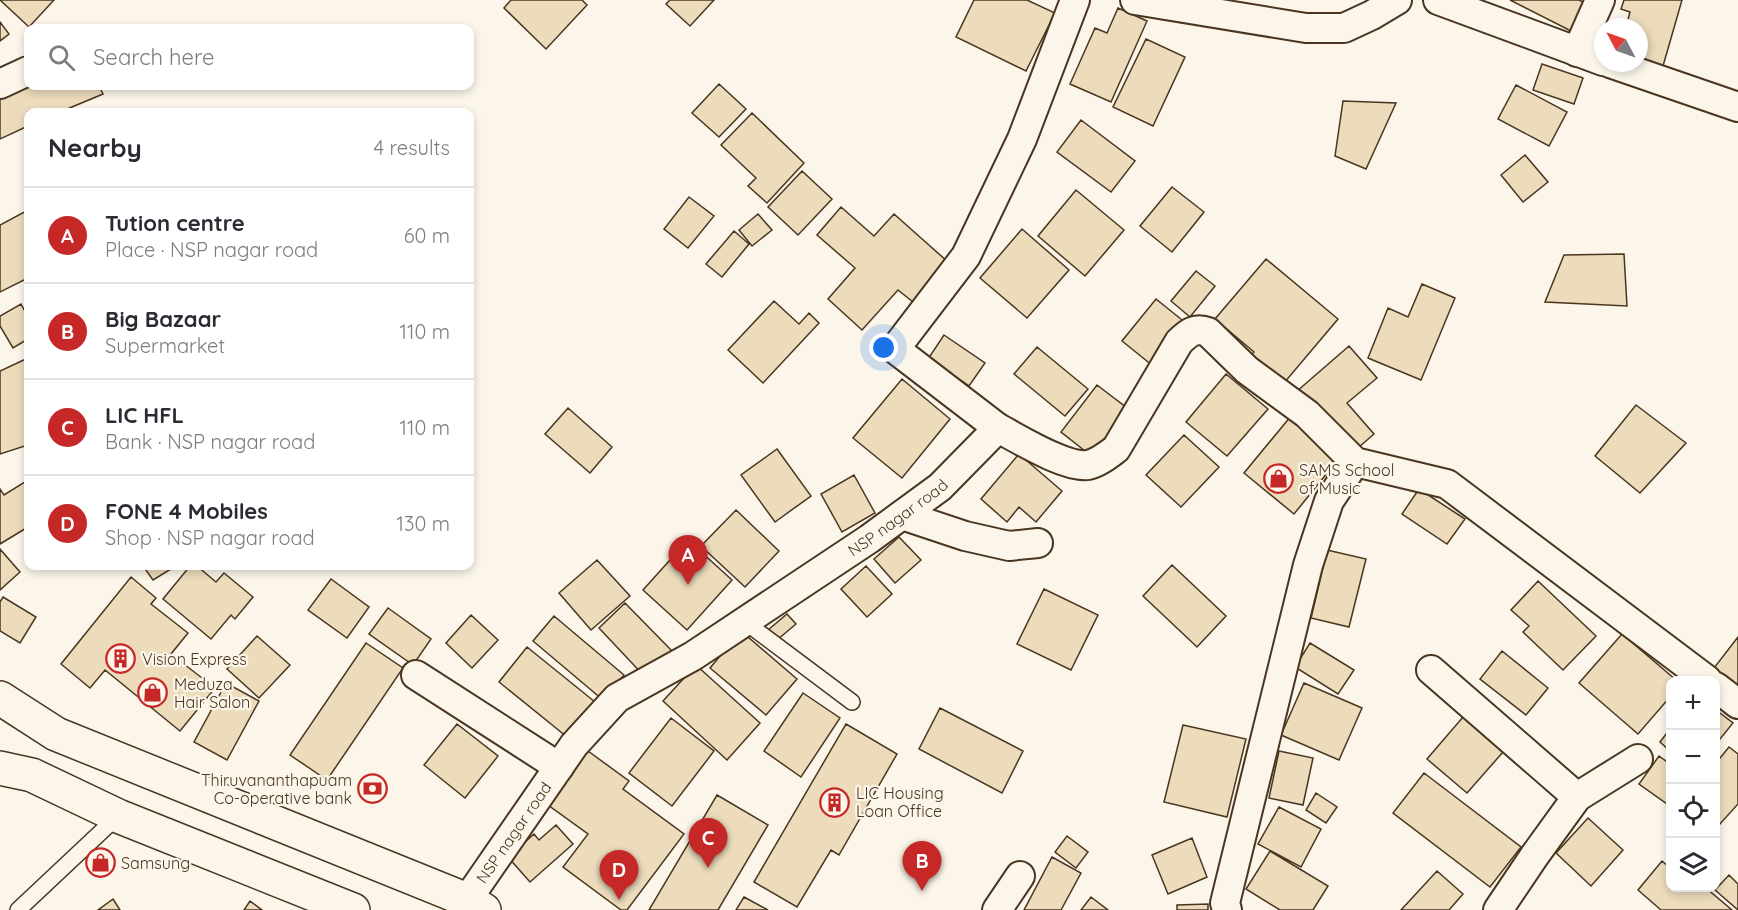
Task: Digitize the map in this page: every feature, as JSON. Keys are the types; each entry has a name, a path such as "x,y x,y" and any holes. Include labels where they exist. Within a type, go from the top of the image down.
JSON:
{"main road":[{"path":"0,698 56,734 475,905"},
{"path":"32,775 56,734"},
{"path":"0,768 32,775 118,816 353,910"}],"street":[{"path":"1075,0 1022,140 966,256 895,349 998,428 1065,462 1090,465 1116,449 1179,342 1193,331 1201,329 1208,332 1247,370 1306,414 1355,462 1447,484 1700,676"},
{"path":"1135,0 1306,28 1344,27 1372,15 1397,0"},
{"path":"1438,0 1590,56 1600,0"},
{"path":"1636,72 1738,107"},
{"path":"0,84 24,73"},
{"name":"NSP nagar road","path":"475,905 574,745 617,698 693,656 869,539 940,488 998,428"},
{"path":"1227,910 1225,903 1308,566 1329,501 1355,462"},
{"path":"902,515 965,536 1009,546 1038,543"},
{"path":"1431,670 1577,797"},
{"path":"416,675 559,767"},
{"path":"1720,690 1738,704"},
{"path":"1498,910 1577,797 1638,759"},
{"path":"997,910 1020,876"}],"lane":[{"path":"744,621 852,702"},
{"path":"18,910 118,816"}],"building":[{"path":"0,0 54,0 32,24 26,24"},
{"path":"511,0 582,0 587,5 546,49 504,8"},
{"path":"670,0 714,0 690,26 666,4"},
{"path":"974,0 1027,0 1055,13 1026,71 956,37"},
{"path":"1510,0 1579,0 1585,3 1571,31"},
{"path":"1624,0 1682,0 1663,66 1648,62 1648,18 1628,18 1630,12 1621,9"},
{"path":"1118,8 1147,21 1111,102 1070,84 1095,28 1107,33"},
{"path":"0,22 9,34 0,41"},
{"path":"1146,39 1185,57 1153,126 1113,107"},
{"path":"1542,64 1583,78 1574,104 1533,90"},
{"path":"719,84 746,109 719,137 692,113"},
{"path":"1516,85 1567,112 1549,146 1498,119"},
{"path":"24,88 24,90 101,90 103,94 70,108 24,108 24,128 0,139 0,97"},
{"path":"1343,101 1396,103 1366,169 1335,156"},
{"path":"752,113 804,163 767,203 748,186 756,178 721,145"},
{"path":"1081,120 1135,161 1111,192 1057,152"},
{"path":"1525,155 1548,182 1523,202 1501,175"},
{"path":"802,171 832,199 798,235 768,207"},
{"path":"1172,187 1204,212 1172,252 1140,226"},
{"path":"1076,190 1124,230 1085,276 1038,236"},
{"path":"689,197 714,216 688,248 664,229"},
{"path":"841,207 874,236 894,214 948,262 913,302 898,290 862,330 828,299 855,268 817,235"},
{"path":"24,212 24,280 0,292 0,225"},
{"path":"758,214 772,230 752,246 739,230"},
{"path":"1022,229 1069,270 1027,318 980,278"},
{"path":"734,231 749,244 722,277 706,264"},
{"path":"1624,254 1627,306 1545,302 1564,255"},
{"path":"1266,259 1338,319 1284,383 1251,355 1254,352 1215,319"},
{"path":"1196,271 1215,286 1190,317 1171,301"},
{"path":"1422,284 1455,298 1421,380 1368,358 1388,308 1408,317"},
{"path":"1156,299 1192,328 1158,370 1122,341"},
{"path":"774,301 799,324 809,313 819,323 763,383 728,350"},
{"path":"21,304 24,310 24,341 13,348 0,326 0,316"},
{"path":"944,335 985,363 969,386 928,359"},
{"path":"1349,346 1377,378 1347,403 1374,434 1351,454 1296,392"},
{"path":"1037,347 1088,389 1065,416 1014,374"},
{"path":"24,360 24,446 0,454 0,371"},
{"path":"1226,374 1268,409 1227,456 1186,422"},
{"path":"902,379 950,419 902,478 853,438"},
{"path":"1097,385 1131,411 1094,458 1061,432"},
{"path":"1636,405 1686,443 1640,493 1595,456"},
{"path":"568,408 612,447 590,473 545,434"},
{"path":"1291,416 1340,457 1294,514 1244,473"},
{"path":"1184,435 1219,467 1181,507 1146,475"},
{"path":"777,449 811,496 775,522 741,475"},
{"path":"1019,454 1062,491 1036,522 1019,507 1007,522 981,499"},
{"path":"854,475 875,513 842,532 821,494"},
{"path":"24,482 24,529 0,544 0,489 4,495"},
{"path":"1419,489 1465,519 1447,544 1402,514"},
{"path":"736,510 779,551 745,587 701,546"},
{"path":"899,537 921,560 895,583 874,559"},
{"path":"688,540 732,580 687,630 643,590"},
{"path":"0,549 20,572 0,590"},
{"path":"1327,550 1366,559 1349,627 1311,618"},
{"path":"597,560 630,596 591,630 559,593"},
{"path":"1172,565 1226,616 1197,647 1143,596"},
{"path":"866,566 892,594 867,617 841,589"},
{"path":"146,570 169,570 153,580"},
{"path":"187,570 202,570 216,582 224,573 253,597 235,619 231,615 211,639 163,599"},
{"name":"Vision Express","path":"131,577 156,598 151,604 188,633 171,654 215,688 180,731 105,670 90,688 61,664"},
{"path":"331,579 369,607 347,638 308,610"},
{"path":"1538,581 1596,636 1563,670 1523,632 1529,626 1511,610"},
{"path":"1044,589 1098,615 1071,670 1017,644"},
{"path":"3,597 36,617 20,643 0,631 0,602"},
{"path":"625,603 673,652 646,678 599,628"},
{"path":"388,608 431,639 413,665 369,634"},
{"path":"787,614 796,624 777,640 768,630"},
{"path":"471,615 498,640 472,668 446,643"},
{"path":"554,616 624,675 603,700 533,641"},
{"path":"741,631 797,679 766,715 710,668"},
{"path":"1622,634 1671,676 1666,676 1666,702 1638,734 1579,683"},
{"path":"257,636 290,665 259,698 227,669"},
{"path":"1738,637 1738,686 1714,668"},
{"path":"366,643 403,668 327,780 290,755"},
{"path":"1310,643 1354,670 1338,694 1295,667"},
{"path":"527,647 600,706 572,741 499,682"},
{"path":"1502,651 1548,688 1526,715 1480,679"},
{"path":"696,665 760,723 727,760 663,701"},
{"path":"226,683 259,701 227,760 194,742"},
{"path":"1304,683 1362,708 1339,760 1281,735"},
{"path":"803,693 840,718 801,777 764,751"},
{"path":"940,708 1023,751 1002,793 919,749"},
{"path":"1720,713 1733,723 1720,739"},
{"path":"1463,717 1503,752 1467,793 1427,759"},
{"path":"671,718 714,751 672,806 629,773"},
{"path":"457,724 498,756 465,798 424,765"},
{"name":"LIC Housing Loan Office","path":"846,724 897,754 839,855 831,850 797,907 754,882"},
{"path":"1183,725 1246,739 1227,817 1164,802"},
{"path":"1666,734 1666,747 1660,742"},
{"path":"1729,747 1738,754 1738,804 1720,824 1720,784 1720,758"},
{"path":"588,751 629,781 623,789 684,834 627,910 621,910 563,867 588,834 548,805"},
{"path":"1279,751 1313,758 1303,805 1269,798"},
{"path":"1659,756 1666,761 1666,803 1639,784"},
{"path":"1424,773 1521,847 1490,887 1393,813"},
{"path":"1316,793 1337,807 1326,823 1306,810"},
{"path":"717,795 768,825 718,910 649,910"},
{"path":"1279,807 1321,829 1301,867 1258,844"},
{"path":"1588,818 1623,850 1591,886 1556,853"},
{"path":"556,825 573,844 530,882 508,857 534,834 539,840"},
{"path":"1067,836 1088,852 1076,868 1055,852"},
{"path":"1192,838 1207,877 1168,894 1152,855"},
{"path":"1270,851 1328,886 1313,910 1280,910 1246,889"},
{"path":"1052,857 1081,873 1061,910 1024,910"},
{"path":"1662,861 1666,864 1666,892 1711,892 1732,910 1661,910 1638,890"},
{"path":"1437,871 1463,894 1449,910 1401,910"},
{"path":"1729,875 1738,884 1738,910 1717,892 1720,892 1720,885"},
{"path":"744,897 768,910 736,910"},
{"path":"1091,897 1108,910 1081,910"},
{"path":"113,899 120,910 98,910"},
{"path":"250,901 262,910 244,910"},
{"path":"1208,904 1208,910 1177,910 1177,905"}],"place":[{"name":"SAMS School of Music","path":"1278,479"},
{"name":"Tution centre","path":"688,585"},
{"name":"Vision Express","path":"121,659"},
{"name":"Meduza Hair Salon","path":"153,693"},
{"name":"Thiruvananthapuam Co-operative bank","path":"373,789"},
{"name":"LIC Housing Loan Office","path":"835,802"},
{"name":"Samsung","path":"100,863"},
{"name":"LIC HFL","path":"708,868"},
{"name":"Big Bazaar","path":"922,891"},
{"name":"FONE 4 Mobiles","path":"619,900"}]}
